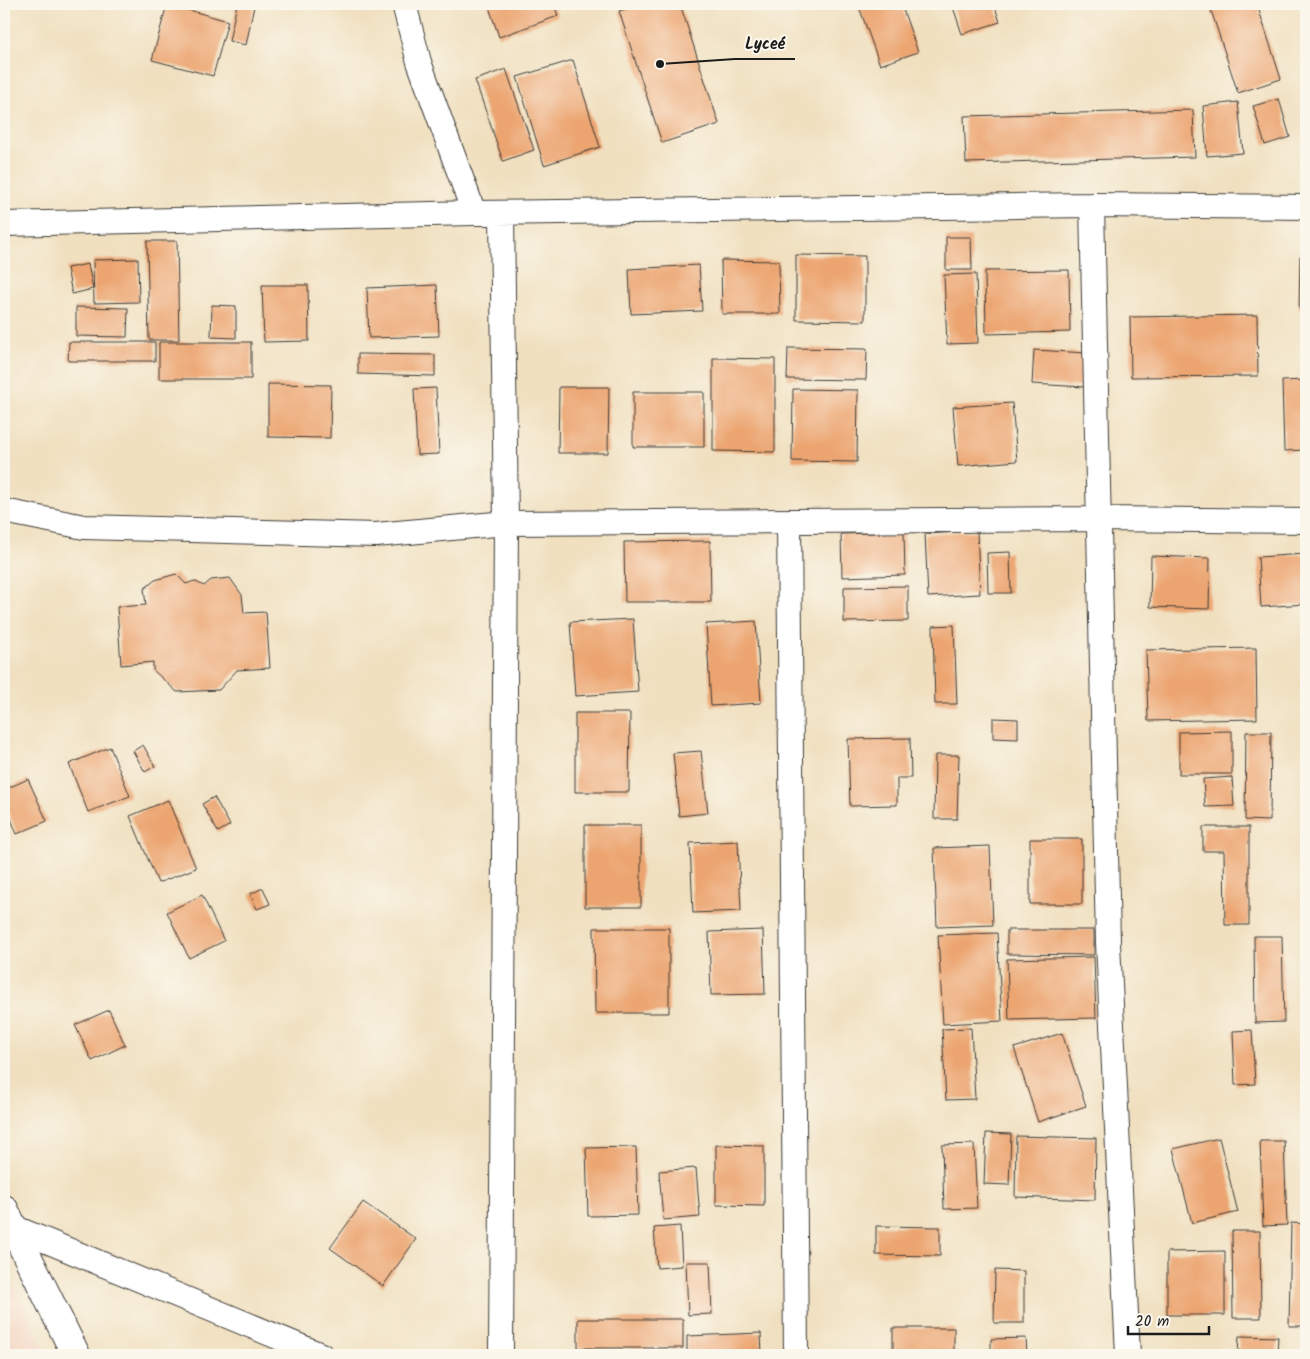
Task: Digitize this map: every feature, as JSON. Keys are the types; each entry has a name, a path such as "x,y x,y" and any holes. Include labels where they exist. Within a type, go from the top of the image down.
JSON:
{"street":[{"path":"404,4 419,62 474,213"},
{"path":"4,224 474,213 1092,205 1306,207"},
{"path":"1092,205 1108,943 1128,1355"},
{"path":"502,213 506,523 502,1355"},
{"path":"4,511 84,527 376,535 506,523 1100,519 1306,521"},
{"path":"789,521 796,1355"},
{"path":"8,1218 76,1355"},
{"path":"8,1218 321,1355"}],"shaded area":[{"path":"4,1266 47,1355 4,1355"}],"building":[{"path":"167,4 228,21 213,76 152,60"},
{"path":"237,4 254,6 246,45 229,41"},
{"path":"488,4 554,4 558,16 499,37"},
{"path":"643,4 680,4 719,124 662,143 619,11"},
{"path":"858,4 901,4 918,52 880,65"},
{"path":"952,4 994,4 1000,22 962,34"},
{"path":"1209,4 1257,4 1281,79 1238,93"},
{"path":"573,60 600,147 544,165 517,77"},
{"path":"506,69 534,150 503,161 475,80"},
{"path":"1279,99 1290,137 1265,145 1253,106"},
{"path":"1238,102 1243,153 1207,156 1203,106"},
{"path":"1193,110 1195,157 966,163 964,116"},
{"path":"946,237 971,237 972,270 946,270"},
{"path":"147,241 177,241 179,340 149,340"},
{"path":"796,255 865,256 865,321 796,320"},
{"path":"1300,256 1306,257 1306,309 1299,309"},
{"path":"138,259 139,302 94,303 93,260"},
{"path":"721,260 779,261 780,314 722,314"},
{"path":"88,264 93,289 72,294 67,268"},
{"path":"699,265 702,311 631,314 629,269"},
{"path":"1069,270 1070,332 986,334 985,271"},
{"path":"976,274 978,343 947,344 944,275"},
{"path":"262,285 308,285 309,341 264,342"},
{"path":"437,285 439,336 369,338 367,288"},
{"path":"212,305 236,306 236,338 211,337"},
{"path":"76,307 128,308 127,337 76,336"},
{"path":"1257,315 1258,376 1131,377 1130,317"},
{"path":"69,342 155,342 155,361 68,361"},
{"path":"159,342 251,342 251,379 159,379"},
{"path":"788,348 867,349 866,380 787,379"},
{"path":"1034,350 1087,353 1085,387 1032,384"},
{"path":"358,354 435,355 435,376 358,374"},
{"path":"713,358 775,359 775,452 713,451"},
{"path":"1306,380 1306,450 1284,451 1282,381"},
{"path":"268,384 331,385 330,438 268,437"},
{"path":"559,387 609,387 608,453 558,453"},
{"path":"436,388 439,454 417,455 414,389"},
{"path":"793,389 858,390 857,462 792,461"},
{"path":"633,392 704,392 704,447 633,447"},
{"path":"1012,403 1017,461 958,466 953,407"},
{"path":"977,531 980,594 928,597 925,534"},
{"path":"904,532 905,575 842,577 841,534"},
{"path":"710,541 711,602 625,602 624,542"},
{"path":"1010,552 1011,593 988,593 987,553"},
{"path":"1306,554 1306,604 1261,607 1258,557"},
{"path":"1151,556 1210,558 1209,609 1150,607"},
{"path":"176,574 186,584 194,581 204,586 211,580 230,578 242,595 244,613 266,612 270,668 237,670 219,690 177,692 153,670 153,662 121,665 117,607 146,605 144,589 155,580"},
{"path":"908,586 908,621 844,622 844,587"},
{"path":"633,619 638,692 575,696 570,622"},
{"path":"756,621 761,703 711,706 706,624"},
{"path":"954,625 957,704 935,704 933,626"},
{"path":"1256,648 1257,719 1148,721 1146,650"},
{"path":"575,713 630,713 629,792 575,792"},
{"path":"993,718 1018,719 1018,739 993,738"},
{"path":"1232,731 1232,774 1179,774 1179,732"},
{"path":"1246,732 1271,732 1270,821 1245,820"},
{"path":"910,738 911,778 897,778 897,805 850,806 848,739"},
{"path":"143,745 155,766 145,772 133,751"},
{"path":"110,747 130,796 88,812 69,764"},
{"path":"701,751 708,813 679,816 673,753"},
{"path":"935,755 959,755 957,819 934,819"},
{"path":"1232,777 1234,806 1205,807 1203,779"},
{"path":"28,779 47,821 17,834 4,802 4,790"},
{"path":"214,797 230,825 218,832 202,804"},
{"path":"168,800 196,868 158,883 130,816"},
{"path":"585,825 641,825 641,907 585,907"},
{"path":"1203,827 1249,827 1249,925 1225,925 1224,851 1203,851"},
{"path":"1030,839 1082,839 1082,904 1030,904"},
{"path":"738,841 741,911 693,913 690,843"},
{"path":"990,846 993,925 937,927 934,848"},
{"path":"263,888 270,904 257,909 250,894"},
{"path":"202,895 224,941 189,958 167,912"},
{"path":"594,928 669,928 669,1013 595,1013"},
{"path":"763,930 765,994 711,995 709,932"},
{"path":"1007,930 1094,930 1094,955 1007,954"},
{"path":"997,933 1002,1021 943,1024 938,935"},
{"path":"1254,936 1282,936 1284,1022 1255,1023"},
{"path":"1094,957 1096,1018 1009,1020 1007,959"},
{"path":"109,1010 125,1045 92,1061 75,1025"},
{"path":"971,1028 975,1099 946,1100 942,1029"},
{"path":"1252,1030 1255,1084 1235,1085 1233,1031"},
{"path":"1062,1033 1086,1106 1038,1122 1014,1048"},
{"path":"986,1133 1011,1134 1009,1185 984,1184"},
{"path":"1016,1136 1096,1138 1095,1200 1015,1197"},
{"path":"1219,1138 1238,1212 1192,1223 1173,1149"},
{"path":"1260,1141 1284,1141 1287,1225 1263,1226"},
{"path":"974,1144 977,1208 944,1209 942,1145"},
{"path":"716,1145 764,1146 764,1206 716,1205"},
{"path":"636,1147 638,1215 588,1216 586,1148"},
{"path":"696,1168 700,1217 663,1220 659,1171"},
{"path":"363,1202 416,1239 383,1286 330,1248"},
{"path":"1291,1223 1306,1224 1306,1326 1289,1326"},
{"path":"680,1226 682,1266 657,1268 654,1228"},
{"path":"876,1226 940,1227 940,1256 876,1255"},
{"path":"1232,1231 1260,1231 1261,1318 1233,1318"},
{"path":"1225,1251 1225,1315 1167,1315 1167,1252"},
{"path":"686,1262 710,1262 712,1314 688,1315"},
{"path":"995,1270 1024,1271 1024,1323 994,1323"},
{"path":"578,1319 683,1319 683,1348 578,1348"},
{"path":"893,1328 954,1328 954,1355 893,1355"},
{"path":"761,1333 762,1355 687,1355 687,1336"},
{"path":"1239,1336 1278,1337 1277,1355 1238,1355"},
{"path":"1026,1338 1027,1355 991,1355 991,1339"}],"place":[{"name":"Lyceé","path":"660,64"}]}
